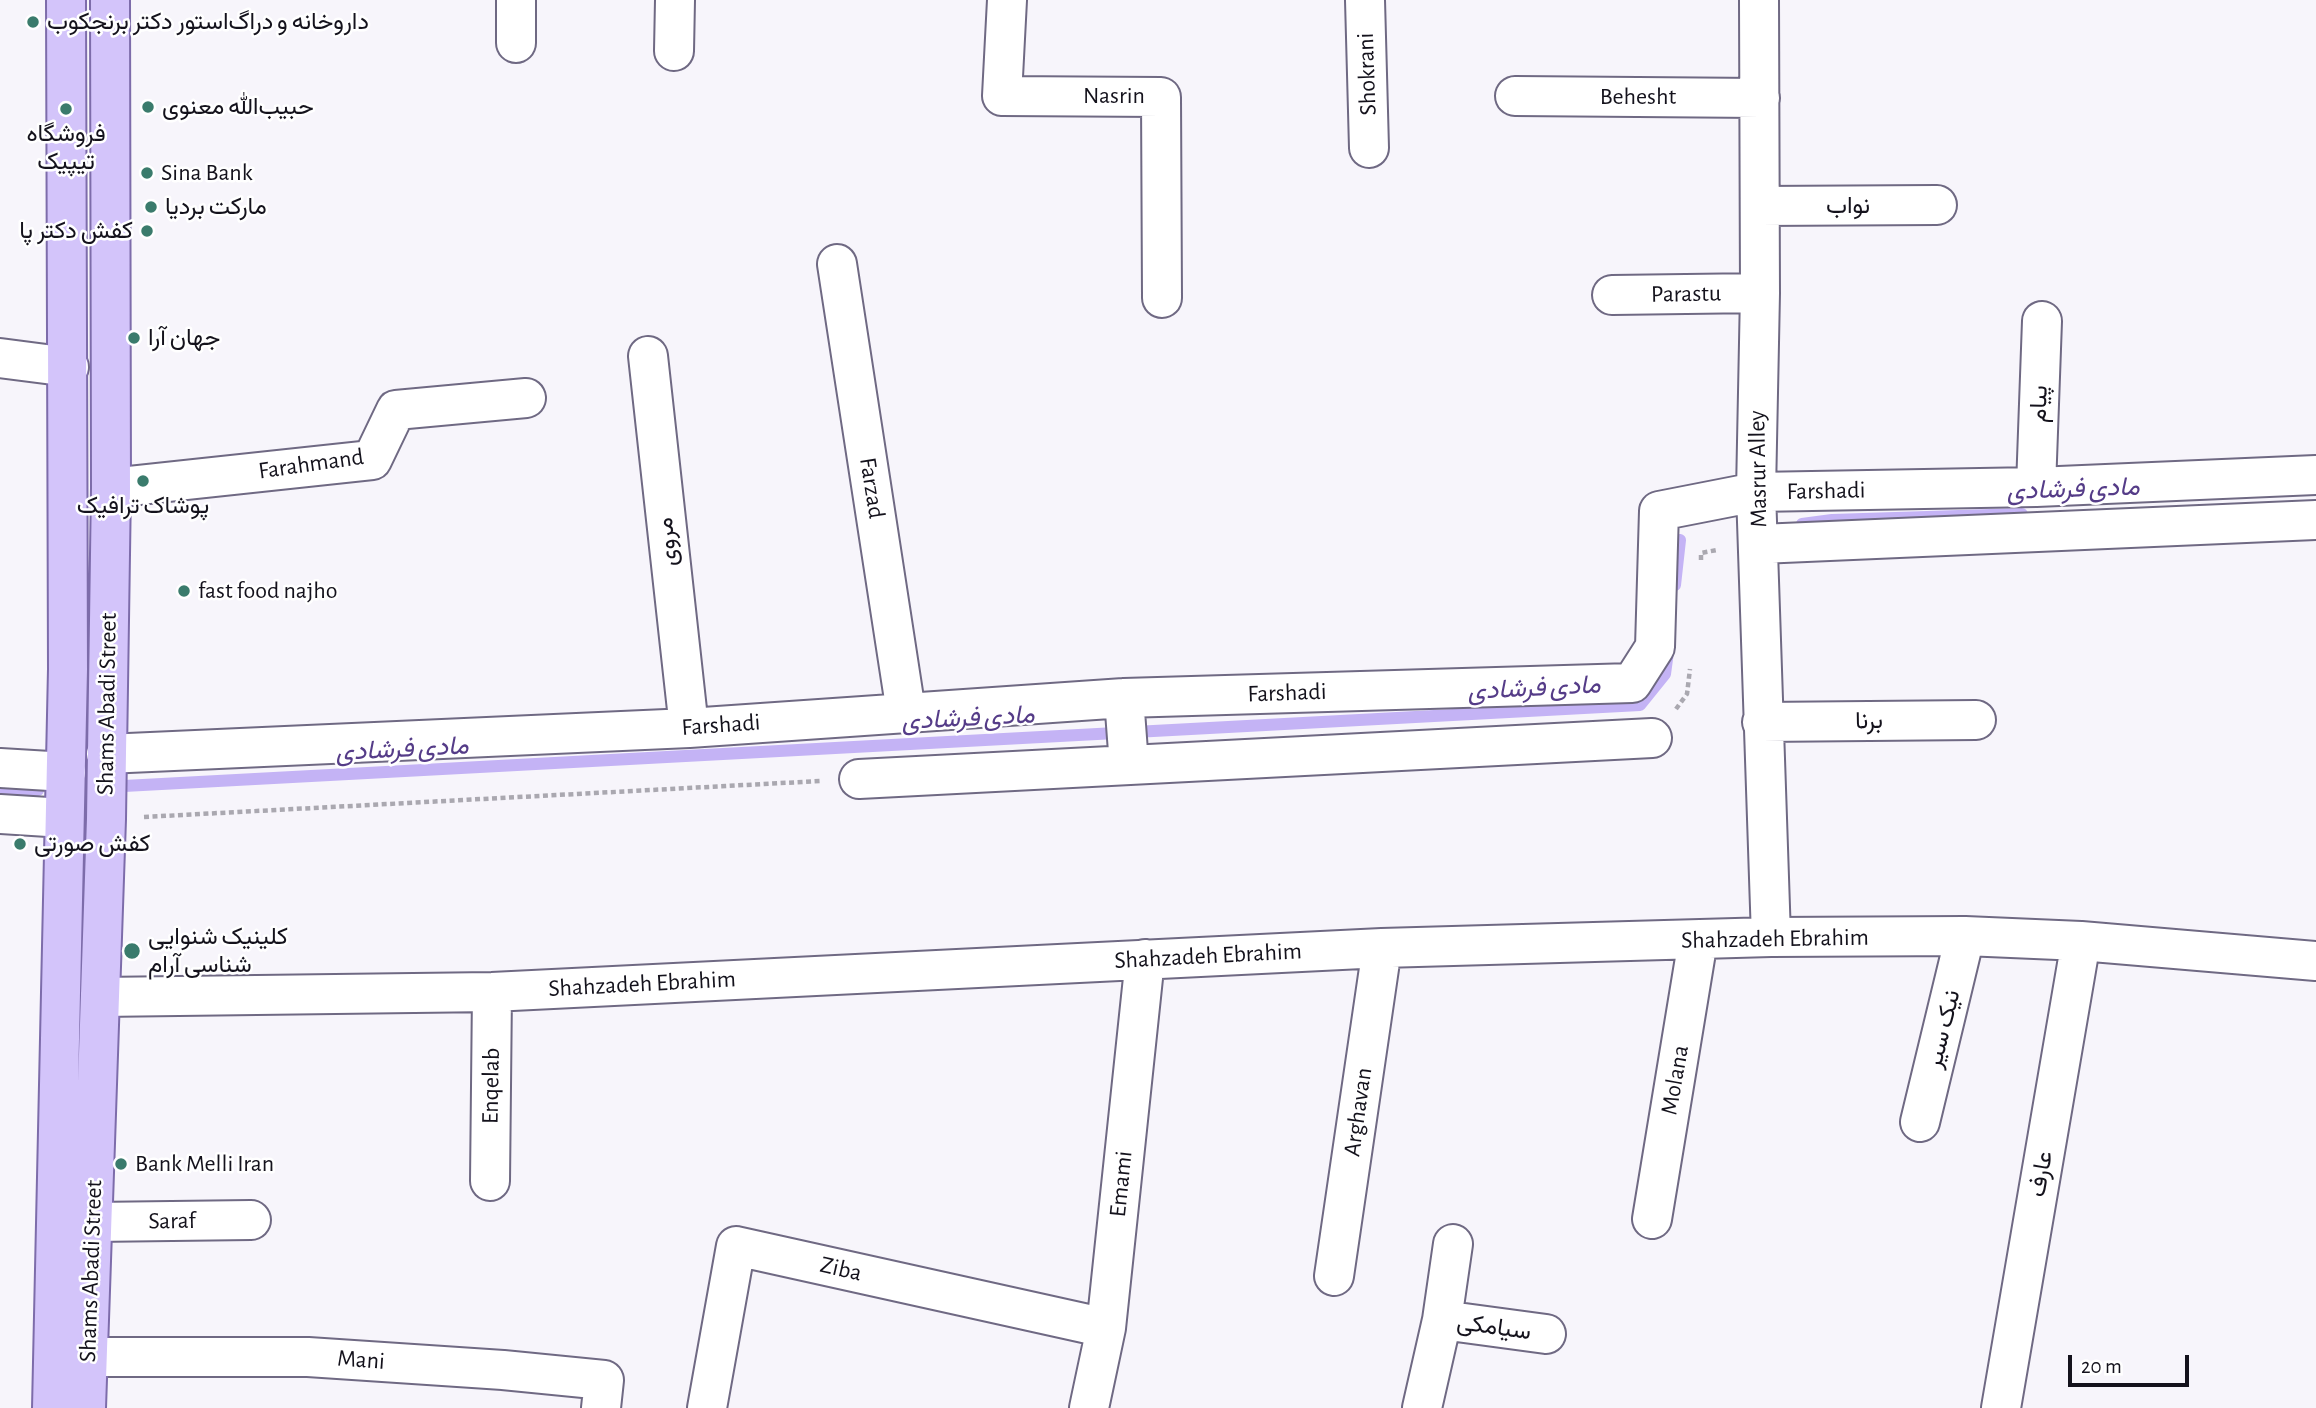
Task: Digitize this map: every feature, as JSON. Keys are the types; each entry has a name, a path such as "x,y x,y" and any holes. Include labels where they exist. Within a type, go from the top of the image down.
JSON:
{"main road":[{"name":"Shams Abadi Street","path":"52,1408 66,772 69,366 66,0"},
{"name":"Shams Abadi Street","path":"86,1408 106,819 111,488 110,0"}],"street":[{"path":"516,0 516,43"},
{"path":"674,51 676,0"},
{"name":"Nasrin","path":"1007,0 1002,96 1161,97 1162,299"},
{"name":"Shokrani","path":"1365,0 1369,148"},
{"name":"Masrur Alley","path":"1759,0 1760,293 1756,492 1760,544 1762,722 1771,937"},
{"name":"Behesht","path":"1515,96 1760,97"},
{"name":"نواب","path":"1760,206 1937,205"},
{"name":"Farzad","path":"837,264 906,712"},
{"name":"Parastu","path":"1612,295 1760,293"},
{"name":"پیام","path":"2036,487 2042,321"},
{"name":"مروی","path":"648,356 689,728"},
{"path":"0,358 69,366"},
{"name":"Farahmand","path":"111,488 372,460 397,410 526,398"},
{"name":"Farshadi","path":"106,754 689,728 1124,698 1632,683 1655,647 1659,511 1756,492 2036,487 2316,475"},
{"name":"Farshadi","path":"1760,544 2316,520"},
{"path":"1124,698 1129,765"},
{"name":"برنا","path":"1762,722 1976,720"},
{"path":"859,779 1652,738"},
{"path":"0,768 66,772"},
{"path":"0,814 64,818"},
{"name":"Shahzadeh Ebrahim","path":"100,997 492,992 1382,948 1771,937 1965,936 2081,941 2316,961"},
{"name":"نیک سیر","path":"1920,1122 1965,936"},
{"name":"Molana","path":"1652,1219 1698,940"},
{"name":"عارف","path":"2001,1408 2081,941"},
{"name":"Arghavan","path":"1334,1276 1382,948"},
{"name":"Emami","path":"1089,1408 1106,1328 1145,959"},
{"name":"Enqelab","path":"490,1181 492,992"},
{"name":"Saraf","path":"93,1222 251,1220"},
{"path":"1422,1408 1442,1320 1453,1244"},
{"name":"Ziba","path":"707,1408 736,1246 1106,1328"},
{"name":"سیامکی","path":"1442,1320 1546,1334"},
{"name":"Mani","path":"88,1357 308,1357 516,1371 604,1380 601,1408"}],"path":[{"path":"106,819 859,779"}],"waterway":[{"name":"مادی فرشادی","path":"1802,524 1832,520 2022,514"},
{"name":"مادی فرشادی","path":"1675,585 1680,540"},
{"name":"مادی فرشادی","path":"124,786 1640,705 1665,674 1668,652"},
{"name":"مادی فرشادی","path":"0,788 38,790"}],"place":[{"name":"داروخانه و دراگ‌استور دکتر برنجکوب","path":"33,22"},
{"name":"حبیب‌الله معنوی","path":"148,107"},
{"name":"فروشگاه تيپيک","path":"66,109"},
{"name":"Sina Bank","path":"147,173"},
{"name":"مارکت بردیا","path":"151,207"},
{"name":"کفش دکتر پا","path":"147,231"},
{"name":"جهان آرا","path":"134,338"},
{"name":"پوشاک ترافیک","path":"143,481"},
{"name":"fast food najho","path":"184,591"},
{"name":"کفش صورتی","path":"20,844"},
{"name":"کلینیک شنوایی شناسی آرام","path":"132,951"},
{"name":"Bank Melli Iran","path":"121,1164"}]}
